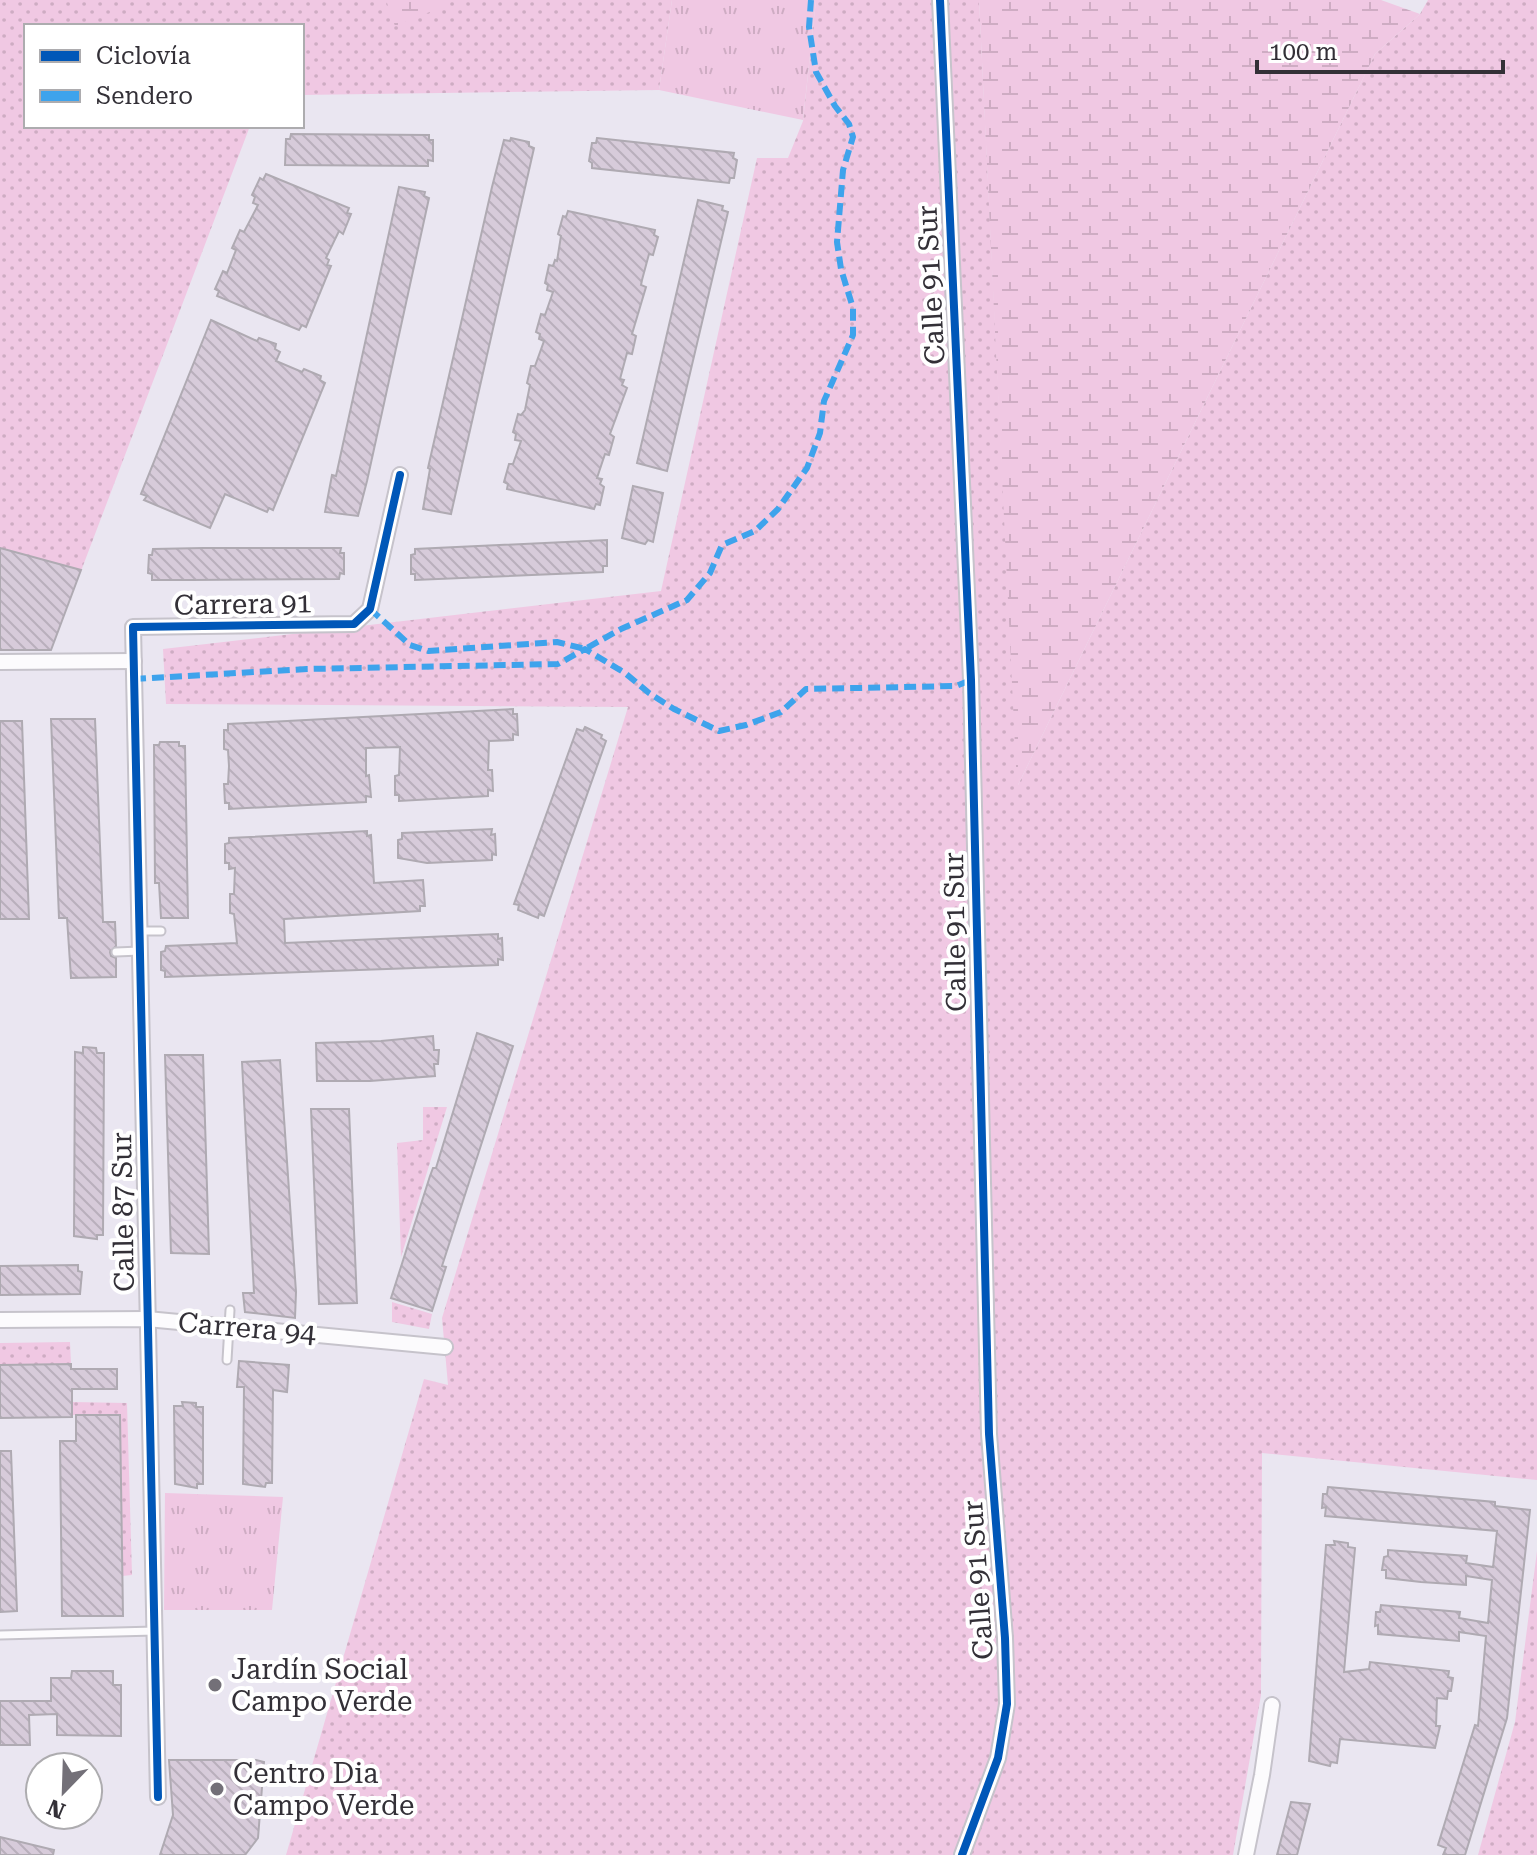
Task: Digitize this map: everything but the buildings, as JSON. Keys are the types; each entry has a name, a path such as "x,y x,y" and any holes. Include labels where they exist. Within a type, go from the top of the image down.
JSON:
{"street":[{"name":"Calle 91 Sur","path":"940,0 971,680 989,1434 1007,1704 998,1758 962,1855"},
{"name":"Carrera 91","path":"133,627 354,624 370,609 400,475"},
{"name":"Calle 87 Sur","path":"133,627 158,1797"},
{"path":"0,662 134,661"},
{"name":"Carrera 94","path":"0,1320 147,1319 445,1347"},
{"path":"1246,1855 1272,1705"}],"lane":[{"path":"139,931 161,931"},
{"path":"116,952 140,951"},
{"path":"227,1360 230,1310"},
{"path":"0,1635 155,1631"}],"green space":[{"path":"0,0 672,0 659,90 304,95 304,24 24,24 24,128 249,128 51,650 0,650"},
{"path":"386,0 439,0 447,5 395,26"},
{"path":"672,0 816,0 803,120 659,90"},
{"path":"816,0 979,0 1018,785 1375,54 1420,14 1428,0 1537,0 1537,1480 1262,1453 1261,1695 1233,1855 286,1855 424,1379 448,1385 442,1318 628,707 166,704 163,649 661,591 757,158 788,158 803,121"},
{"path":"979,0 1381,0 1420,14 1375,54 1017,787"},
{"path":"423,1107 447,1107 401,1257 397,1143 423,1140"},
{"path":"392,1302 432,1314 429,1329 392,1322"},
{"path":"70,1342 71,1364 0,1365 0,1343"},
{"path":"72,1402 127,1403 132,1575 122,1576 120,1415 72,1415"},
{"path":"165,1493 283,1497 272,1610 164,1610"},
{"path":"1537,1551 1537,1855 1478,1855 1515,1722"}],"marked path":[{"path":"370,609 410,645 428,651 557,642 585,649 621,629 687,600 710,573 722,545 755,531 778,509 807,468 820,433 824,401 853,335 853,308 841,269 837,242 843,170 853,137 849,124 816,72 809,27 811,0"},
{"path":"134,679 307,669 558,664 585,649 625,673 674,709 719,731 781,712 806,689 956,686 971,680"}],"cycle path":[{"path":"940,0 971,680 989,1434 1007,1704 998,1758 962,1855"},
{"path":"158,1797 133,627 354,624 370,609 400,475"}],"place":[{"name":"Jardín Social Campo Verde","path":"215,1685"},
{"name":"Centro Dia Campo Verde","path":"217,1789"}]}
